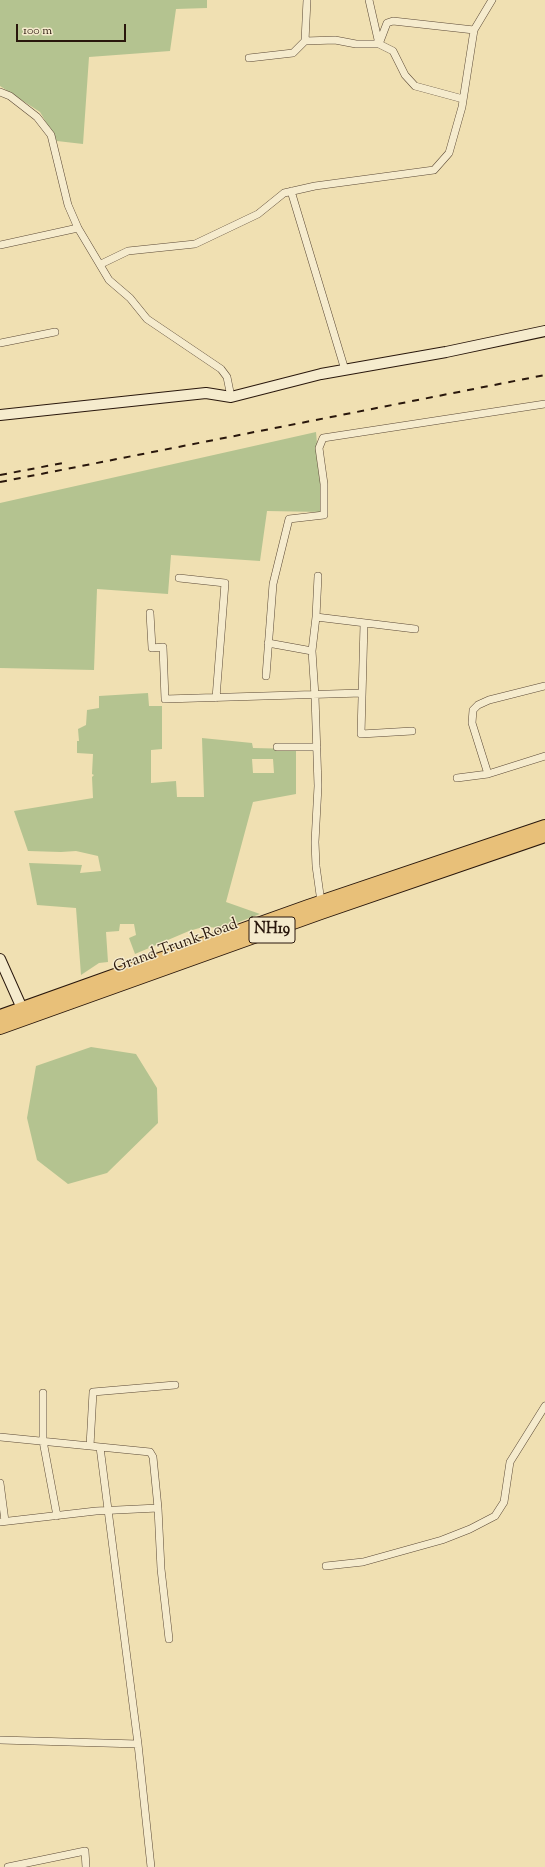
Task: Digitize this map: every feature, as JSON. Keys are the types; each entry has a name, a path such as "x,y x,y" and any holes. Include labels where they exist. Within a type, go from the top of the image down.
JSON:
{"highway":[{"name":"Grand Trunk Road","path":"0,1028 24,1014 321,902 545,826"},
{"name":"Grand Trunk Road","path":"0,1016 24,1014 545,836"}],"main road":[{"path":"0,415 206,394 231,397 344,370 446,352 545,331"},
{"path":"0,959 24,1014"}],"street":[{"path":"249,58 287,55 293,53 305,41 307,0"},
{"path":"369,0 380,44"},
{"path":"101,264 128,251 195,244 258,214 284,193 291,191 315,186 434,170 449,153 463,99 474,30 492,0"},
{"path":"380,44 387,23 393,21 474,30"},
{"path":"305,41 335,40 356,44 380,44 393,51 405,75 415,86 463,99"},
{"path":"0,92 10,96 37,117 51,135 62,186 78,228 101,264 109,280 130,298 147,319 221,369 227,378 231,397"},
{"path":"291,191 344,370"},
{"path":"0,245 78,228"},
{"path":"0,343 55,332"},
{"path":"266,676 273,584 289,519 324,515 324,484 319,448 323,438 545,404"},
{"path":"318,576 316,617 312,651 318,786 315,842 317,875 321,902"},
{"path":"179,578 225,583 216,698"},
{"path":"150,614 152,648 164,647 165,700 362,694"},
{"path":"316,617 415,629"},
{"path":"364,624 361,734 412,731"},
{"path":"268,643 312,651"},
{"path":"488,774 472,723 473,710 478,705 489,700 545,686"},
{"path":"277,747 317,746"},
{"path":"457,778 488,774 545,756"},
{"path":"90,1446 93,1392 175,1385"},
{"path":"43,1393 43,1441 57,1516"},
{"path":"326,1566 363,1562 442,1540 470,1530 495,1516 504,1502 510,1462 545,1406"},
{"path":"0,1437 150,1452 153,1457 158,1508 160,1569 168,1639"},
{"path":"100,1447 138,1744 151,1867"},
{"path":"0,1483 2,1522 108,1511 158,1508"},
{"path":"0,1740 138,1744"},
{"path":"8,1867 85,1850 86,1867"}],"green space":[{"path":"0,0 207,0 207,8 176,9 170,51 89,57 83,144 57,141 40,112 0,86"},
{"path":"316,432 323,512 267,511 260,561 171,555 168,594 97,589 94,670 0,668 0,503"},
{"path":"148,693 149,706 162,706 162,749 151,750 151,783 176,781 177,797 204,797 202,738 252,743 253,748 296,749 296,794 253,802 226,902 260,914 223,928 203,927 189,931 135,954 129,938 136,935 134,924 120,924 119,931 106,932 108,962 99,963 81,975 76,908 37,905 29,863 82,865 80,873 101,871 98,856 76,851 28,851 14,811 93,798 93,754 77,753 77,741 79,741 78,729 86,725 87,710 99,708 99,696","holes":["252,759 273,759 274,773 253,773"]},
{"path":"91,1047 136,1054 157,1088 158,1123 107,1173 68,1184 37,1160 27,1118 36,1066"}],"railway":[{"path":"0,482 545,375"},
{"path":"0,475 63,463"}]}
